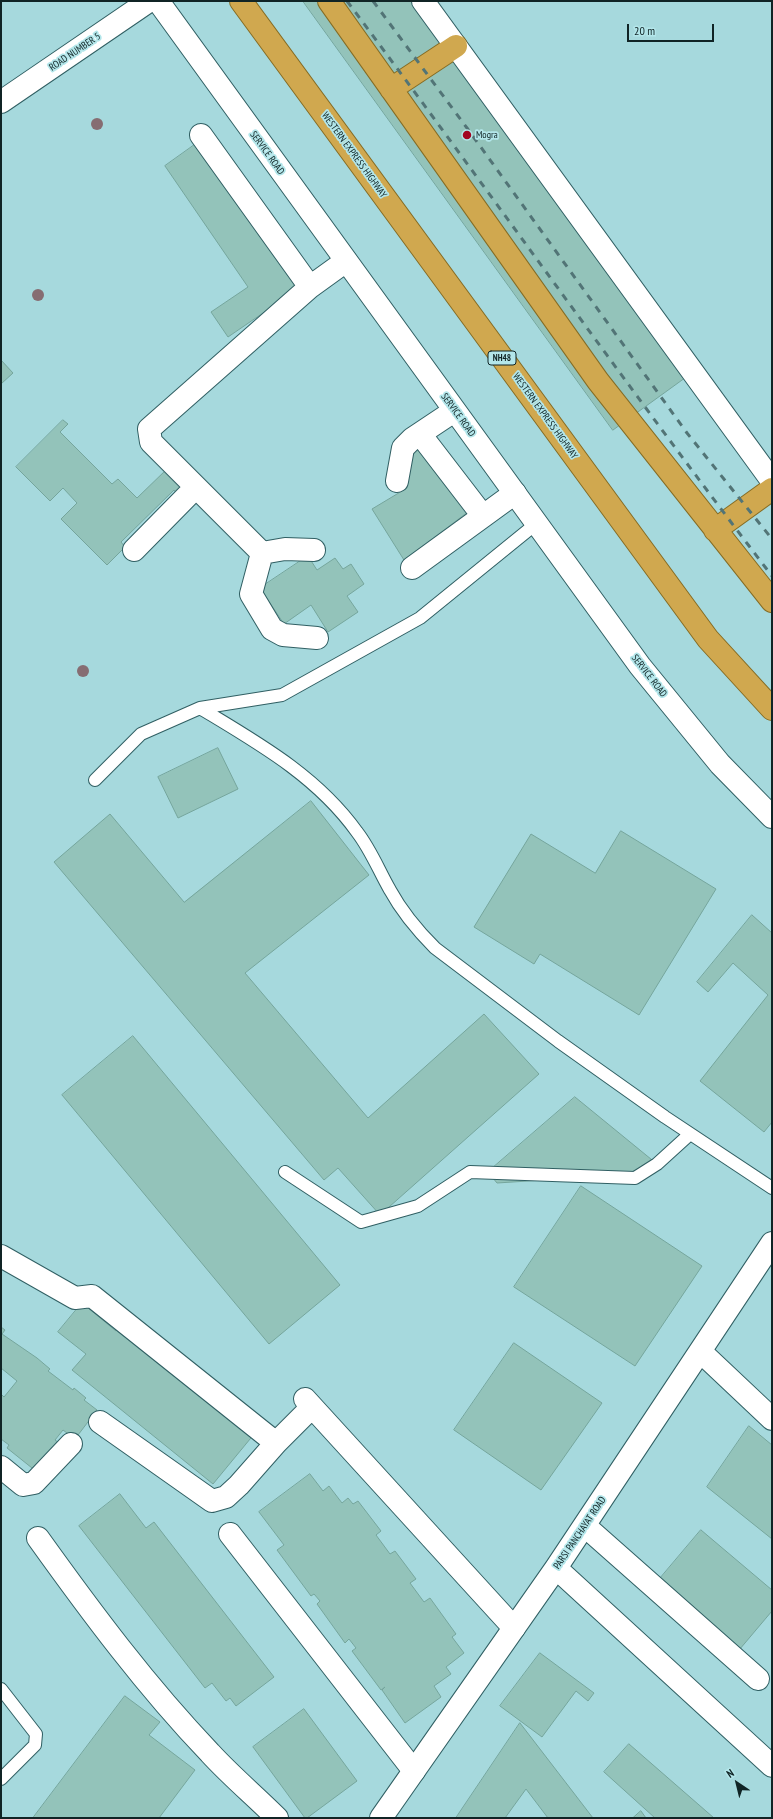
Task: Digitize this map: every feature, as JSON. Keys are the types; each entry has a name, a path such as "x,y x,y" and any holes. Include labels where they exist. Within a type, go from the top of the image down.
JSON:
{"highway":[{"name":"WESTERN EXPRESS HIGHWAY","path":"241,1 708,639 772,709"},
{"path":"329,1 598,381 772,601"},
{"path":"391,89 456,46"},
{"path":"715,530 772,489"}],"street":[{"name":"ROAD NUMBER 5","path":"1,102 149,1"},
{"name":"SERVICE ROAD","path":"158,1 640,666 720,764 772,817"},
{"path":"423,1 772,481"},
{"path":"201,135 310,286"},
{"path":"262,553 151,442 149,429 310,286 346,261"},
{"path":"398,481 404,448 412,439 454,411"},
{"path":"420,434 483,516"},
{"path":"134,550 196,487"},
{"path":"412,568 515,493"},
{"path":"262,553 285,549 314,550"},
{"path":"262,553 251,594 272,629 283,635 317,638"},
{"name":"PARSI PANCHAYAT ROAD","path":"381,1818 556,1568 701,1352 772,1243"},
{"path":"1,1256 75,1298 92,1296 276,1444"},
{"path":"701,1352 772,1419"},
{"path":"100,1422 212,1501 226,1497 239,1485 276,1444 308,1403 514,1628"},
{"path":"1,1467 23,1485 34,1483 71,1444"},
{"path":"584,1526 758,1679"},
{"path":"230,1534 414,1770"},
{"path":"38,1538 96,1618 147,1681 210,1753 277,1818"},
{"path":"556,1568 772,1766"}],"lane":[{"path":"95,780 141,734 200,708 282,695 420,618 537,523"},
{"path":"200,708 276,754 306,778 336,806 358,832 390,891 418,932 434,948 558,1041 690,1134 772,1188"},
{"path":"285,1172 361,1222 418,1206 470,1172 634,1178 657,1164 690,1134"},
{"path":"1,1690 36,1734 35,1745 1,1779"}],"building":[{"path":"303,1 419,1 689,375 613,430"},
{"path":"200,141 301,287 228,337 211,312 248,287 165,166"},
{"path":"1,360 13,373 1,384"},
{"path":"63,420 68,424 60,432 112,484 118,479 137,498 168,468 186,485 177,494 174,490 121,542 125,547 107,565 61,519 77,503 63,488 50,501 16,467"},
{"path":"418,442 472,509 404,560 372,509 407,488 406,453"},
{"path":"308,556 317,570 335,558 343,569 351,564 364,584 347,596 358,612 328,632 311,605 284,624 260,588"},
{"path":"218,748 238,789 178,818 158,777"},
{"path":"311,801 369,875 245,973 368,1118 484,1014 539,1074 380,1215 338,1168 324,1180 54,862 110,814 184,902"},
{"path":"621,831 716,889 639,1015 540,954 534,964 474,927 531,834 595,873"},
{"path":"752,915 772,933 772,1122 764,1132 700,1081 768,995 733,963 708,992 697,982"},
{"path":"133,1036 340,1285 269,1344 62,1095"},
{"path":"575,1097 657,1164 653,1173 497,1183 488,1172"},
{"path":"581,1186 702,1266 635,1366 514,1287"},
{"path":"82,1303 116,1331 121,1323 255,1433 213,1484 72,1370 86,1354 58,1332"},
{"path":"1,1327 5,1330 2,1334 37,1358 50,1369 48,1371 73,1390 74,1388 86,1398 84,1400 97,1410 75,1439 63,1430 55,1440 59,1443 37,1472 7,1448 9,1445 1,1439 1,1394 4,1397 17,1381 1,1368"},
{"path":"514,1343 602,1403 541,1490 454,1430"},
{"path":"749,1426 772,1445 772,1539 707,1487"},
{"path":"310,1474 323,1491 329,1486 342,1503 348,1498 353,1504 358,1501 381,1531 376,1535 390,1554 395,1551 416,1579 410,1583 424,1602 430,1598 456,1634 452,1637 464,1653 446,1667 451,1674 434,1686 441,1697 405,1723 382,1690 385,1687 381,1690 352,1651 356,1648 349,1639 345,1643 317,1604 320,1601 314,1594 311,1596 277,1550 284,1545 259,1512"},
{"path":"120,1494 146,1528 154,1522 274,1677 236,1706 230,1698 226,1701 212,1683 205,1688 79,1526"},
{"path":"701,1530 772,1590 772,1611 734,1656 652,1588"},
{"path":"540,1653 594,1693 588,1701 576,1691 542,1737 500,1706"},
{"path":"125,1696 160,1722 149,1735 195,1770 159,1818 33,1818"},
{"path":"304,1709 357,1781 307,1818 305,1818 253,1747"},
{"path":"520,1723 593,1818 548,1818 526,1789 505,1818 456,1818"},
{"path":"629,1744 714,1818 655,1818 604,1772"},
{"path":"641,1811 646,1818 633,1818"}],"railway":[{"path":"347,1 718,505 772,576"},
{"path":"373,1 467,128 687,433 772,539"}],"place":[{"name":"Mogra","path":"467,135"}]}
